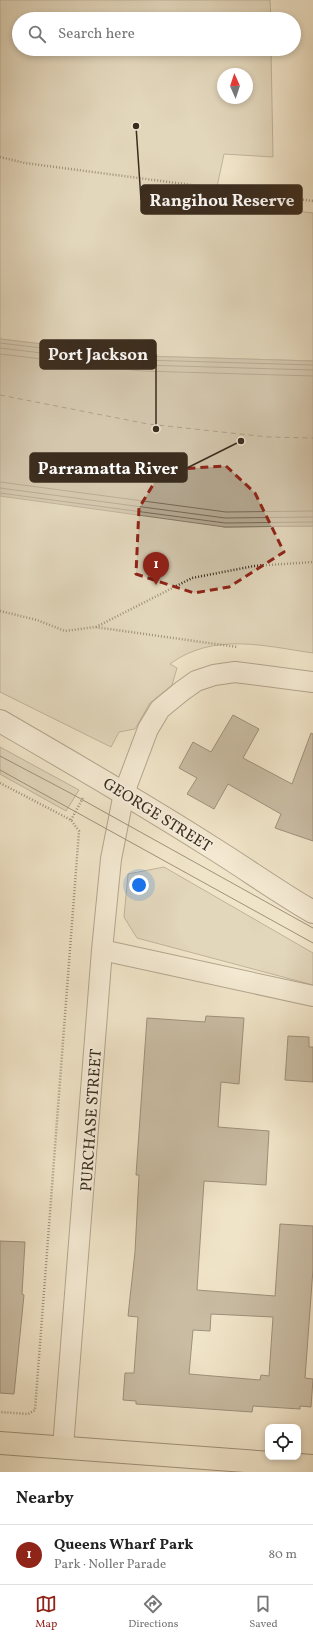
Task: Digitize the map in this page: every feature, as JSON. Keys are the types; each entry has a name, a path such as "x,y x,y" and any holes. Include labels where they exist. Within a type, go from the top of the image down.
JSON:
{"main road":[{"path":"0,1443 313,1466"}],"street":[{"name":"PURCHASE STREET","path":"63,1448 102,950 112,859 124,793 148,729 160,709 196,681 214,674 235,672 313,682"},
{"name":"GEORGE STREET","path":"0,722 124,793 313,912"},
{"path":"102,950 313,996"}],"path":[{"path":"0,157 25,163 313,201"},
{"path":"96,628 192,578 254,566 313,562"},
{"path":"0,611 37,620 65,631 96,628 243,648"},
{"path":"0,783 71,820 79,831 35,1410 28,1414 0,1412"}],"highlighted area":[{"path":"226,466 255,493 284,552 229,587 194,593 136,574 139,508 162,470"}],"shaded area":[{"path":"0,0 270,0 271,12 12,12 12,56 271,56 273,157 224,154 214,201 313,213 313,361 143,356 0,339"},
{"path":"0,465 224,527 313,526 313,653 276,647 240,644 204,648 187,654 170,664 177,668 172,685 150,703 135,729 119,732 111,747 0,692"},
{"path":"0,747 79,790 66,811 0,774"},
{"path":"164,867 313,953 313,985 137,938 124,917 128,874"}],"water":[{"path":"0,339 143,356 313,361 313,526 225,527 0,496"}],"building":[{"path":"233,715 259,729 243,758 292,784 311,733 313,734 313,841 275,828 281,814 228,784 214,809 187,794 197,778 179,768 193,742 211,752"},
{"path":"206,1016 244,1018 239,1084 221,1082 218,1127 269,1131 266,1185 204,1181 197,1290 275,1296 280,1224 313,1226 313,1269 305,1378 313,1379 311,1407 300,1406 300,1409 253,1406 252,1412 136,1404 136,1401 123,1400 125,1373 134,1373 138,1317 128,1316 135,1252 139,1175 136,1175 147,1018 205,1022","holes":["211,1314 273,1317 269,1376 261,1375 260,1380 189,1374 193,1330 210,1331"]},
{"path":"288,1036 309,1037 309,1047 313,1047 313,1082 285,1080"},
{"path":"0,1241 25,1242 22,1294 24,1295 14,1394 0,1393"}],"ferry route":[{"path":"0,395 148,424 268,437 313,438"}],"tram line":[{"path":"0,756 72,794 313,928"},
{"path":"0,770 313,943"}],"place":[{"name":"Rangihou Reserve","path":"136,126"},
{"name":"Port Jackson","path":"156,429"},
{"name":"Parramatta River","path":"241,441"},
{"name":"Queens Wharf Park","path":"156,585"}]}
